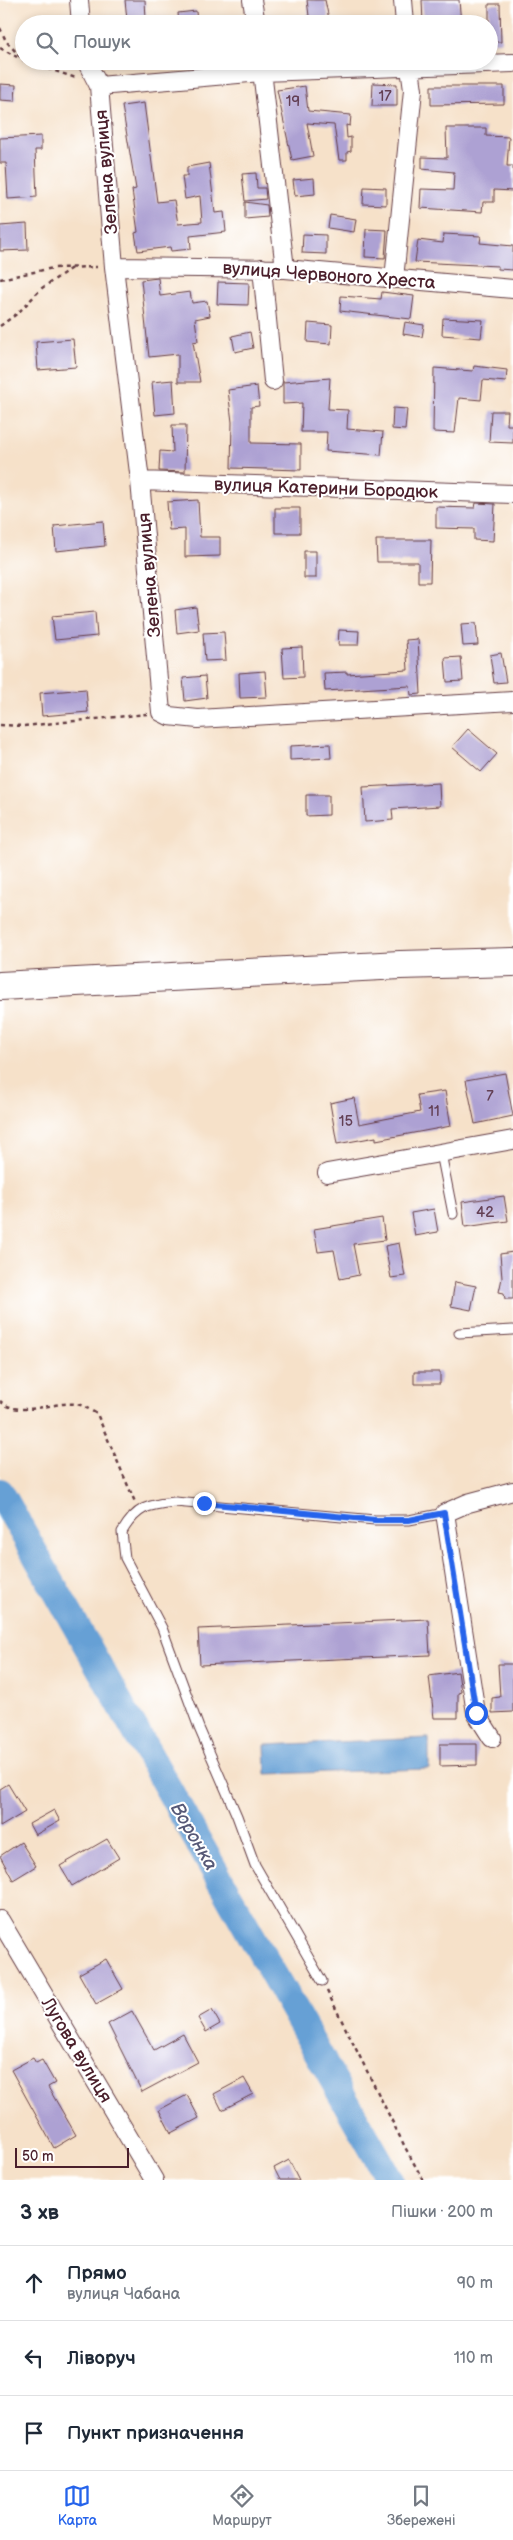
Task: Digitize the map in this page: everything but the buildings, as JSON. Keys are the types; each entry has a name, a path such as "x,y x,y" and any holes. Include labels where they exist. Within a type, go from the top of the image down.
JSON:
{"highway":[{"path":"0,986 400,965 513,962"}],"street":[{"path":"79,0 80,15"},
{"path":"252,0 254,15"},
{"path":"403,0 404,15"},
{"path":"498,62 513,62"},
{"path":"90,70 98,86 236,70"},
{"path":"262,70 285,269"},
{"path":"394,279 412,90 410,70"},
{"name":"Зелена вулиця","path":"98,86 114,267 140,481 161,712"},
{"name":"вулиця Червоного Хреста","path":"114,267 285,269 513,289"},
{"path":"262,268 273,380"},
{"name":"вулиця Катерини Бородюк","path":"140,481 513,494"},
{"path":"161,712 169,716 198,719 513,700"},
{"path":"327,1173 513,1140"},
{"path":"492,1738 476,1713 444,1513 468,1503 513,1491"},
{"name":"Лугова вулиця","path":"0,1920 154,2180"}],"lane":[{"path":"441,1153 453,1214"},
{"path":"459,1333 513,1330"},
{"path":"322,1981 254,1865 238,1816 199,1728 162,1628 125,1558 122,1532 138,1510 149,1505 175,1502 375,1520 409,1520 444,1513"}],"path":[{"path":"0,28 6,41 15,51"},
{"path":"0,48 15,56"},
{"path":"52,70 98,86"},
{"path":"0,326 18,313 42,288 74,266"},
{"path":"0,279 74,266 114,267"},
{"path":"0,724 24,726 161,712"},
{"path":"0,1402 26,1410 76,1403 97,1414 138,1510"},
{"path":"322,1981 423,2180"}],"water":[{"path":"429,1738 429,1769 266,1774 265,1745"}],"waterway":[{"name":"Воронка","path":"0,1492 390,2180"}],"route":[{"path":"204,1503 375,1520 409,1520 444,1513 476,1713"}]}
